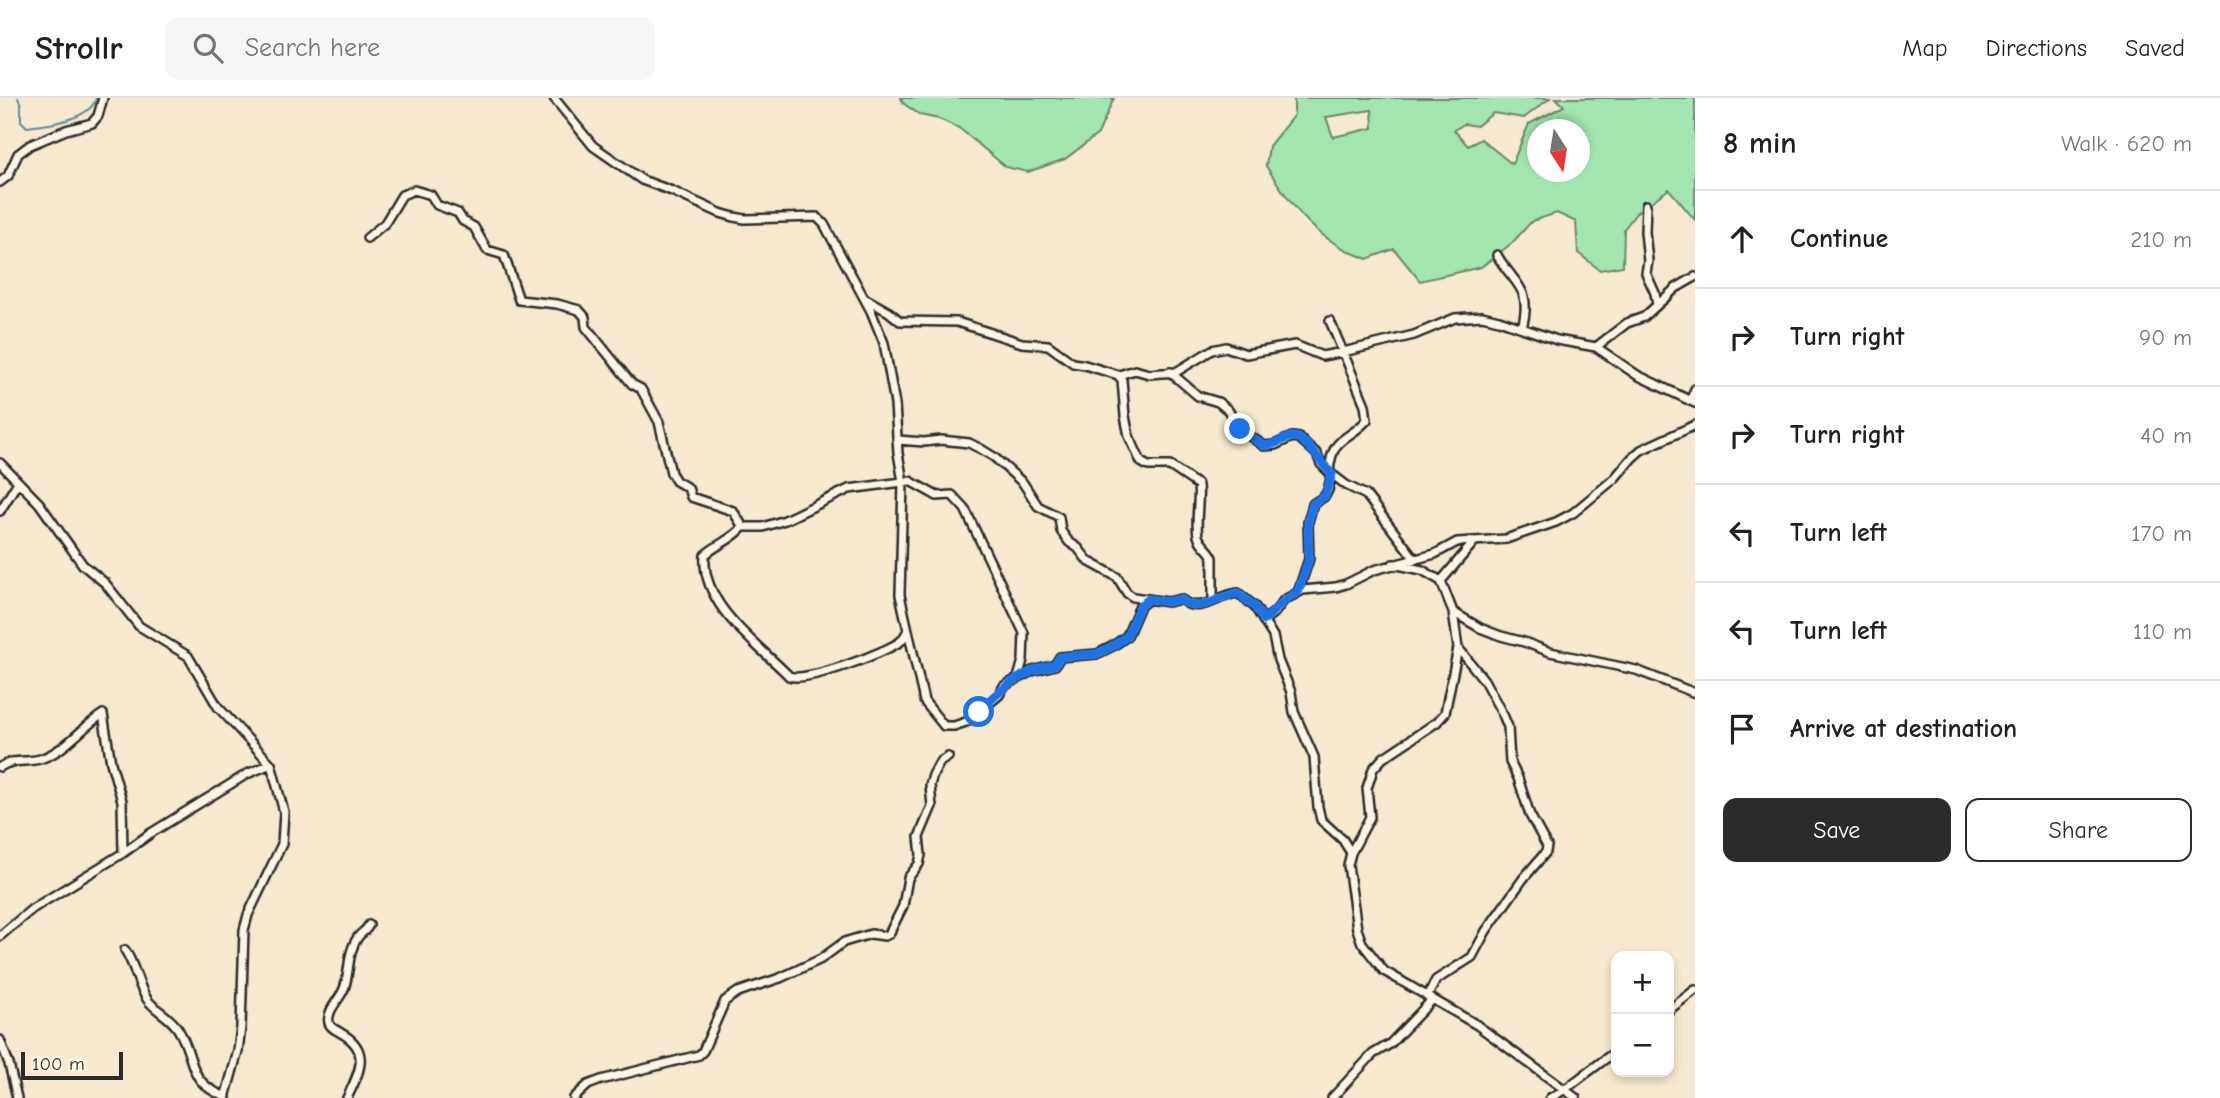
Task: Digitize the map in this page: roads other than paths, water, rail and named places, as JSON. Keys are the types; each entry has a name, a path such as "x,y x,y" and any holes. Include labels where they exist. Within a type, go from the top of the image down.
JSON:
{"street":[{"path":"0,182 8,176 18,154 30,145 92,123 98,116 103,98"},
{"path":"554,98 593,146 642,180 720,213 745,219 817,217 824,224 884,343 895,404 903,482 900,595 914,662 922,682 924,701 944,726 966,722 999,695 1004,685 1043,667 1055,665 1060,657 1090,656 1113,646 1127,636 1140,606 1149,599"},
{"path":"367,238 385,223 402,195 414,190 431,195 437,205 458,213 463,221 474,227 486,250 504,255 519,300 557,304 579,310 586,327 632,384 641,389 659,422 671,473 676,481 688,488 691,497 733,511 743,527"},
{"path":"1646,205 1646,273 1657,305"},
{"path":"1497,255 1522,287 1522,328"},
{"path":"1596,347 1627,323 1644,317 1676,288 1695,277"},
{"path":"863,297 900,321 957,322 1021,343 1048,345 1073,363 1119,375 1135,370 1149,374 1176,372 1212,350 1226,347 1246,354 1295,345 1322,356 1414,335 1455,318 1482,316 1557,340 1596,347 1637,376 1692,402 1695,389"},
{"path":"1298,592 1309,559 1308,522 1313,504 1325,496 1331,473 1330,457 1336,445 1367,420 1365,405 1330,321"},
{"path":"1170,372 1198,396 1219,402 1228,410 1240,429 1264,446 1275,445 1292,437 1299,438 1317,454 1321,464 1331,473 1346,485 1366,495 1414,558"},
{"path":"1119,375 1122,380 1129,436 1141,462 1148,466 1170,466 1198,485 1198,536 1213,558 1213,601"},
{"path":"1264,620 1275,612 1284,600 1298,592 1336,587 1394,564 1434,554 1457,542 1506,539 1556,522 1573,513 1614,479 1641,450 1695,425"},
{"path":"897,440 969,443 994,457 1023,483 1038,506 1059,517 1061,531 1088,561 1117,577 1127,593 1133,597 1168,602 1181,599 1187,606 1199,606 1227,594 1238,593 1255,607 1273,636 1278,660 1292,692 1294,712 1314,757 1321,820 1343,840 1351,853"},
{"path":"0,463 39,503 83,565 105,583 139,626 188,656 218,707 271,764 284,812 284,828 278,854 273,859 244,930 241,1027 238,1051 225,1097 199,1082 177,1027 146,998 125,950"},
{"path":"743,527 764,527 785,520 849,489 910,481 937,496 952,495 965,509 1024,633 1023,660 1018,678"},
{"path":"0,511 18,482"},
{"path":"743,527 734,538 705,555 706,574 712,590 734,625 789,676 817,676 880,651 902,640 908,632"},
{"path":"1441,581 1474,541"},
{"path":"1394,564 1422,570 1441,581 1453,611 1458,648 1445,713 1437,722 1382,758 1373,769 1367,788 1370,817 1351,853 1348,865 1357,929 1362,943 1384,971 1477,1025 1576,1098"},
{"path":"1453,611 1480,628 1501,636 1604,666 1636,670 1695,693"},
{"path":"1332,1098 1373,1054 1390,1044 1429,998 1436,980 1472,957 1486,931 1548,846 1530,815 1510,762 1508,727 1504,717 1484,680 1458,648"},
{"path":"0,767 11,760 42,759 78,736 103,714 111,763 122,801 123,853"},
{"path":"574,1098 588,1084 699,1055 704,1051 725,1001 738,992 780,978 821,958 844,942 872,934 889,934 903,906 908,878 919,864 919,837 932,806 930,785 933,775 940,762 948,757"},
{"path":"0,936 32,909 212,795 247,774 271,764"},
{"path":"347,1098 361,1064 358,1046 331,1027 329,1021 346,985 349,961 358,936 366,931 369,925"},
{"path":"1674,1006 1695,990"},
{"path":"0,1040 17,1098"},
{"path":"1550,1098 1611,1055"}],"waterway":[{"path":"18,98 21,121 27,127 56,123 77,116 86,112 96,98"}]}
